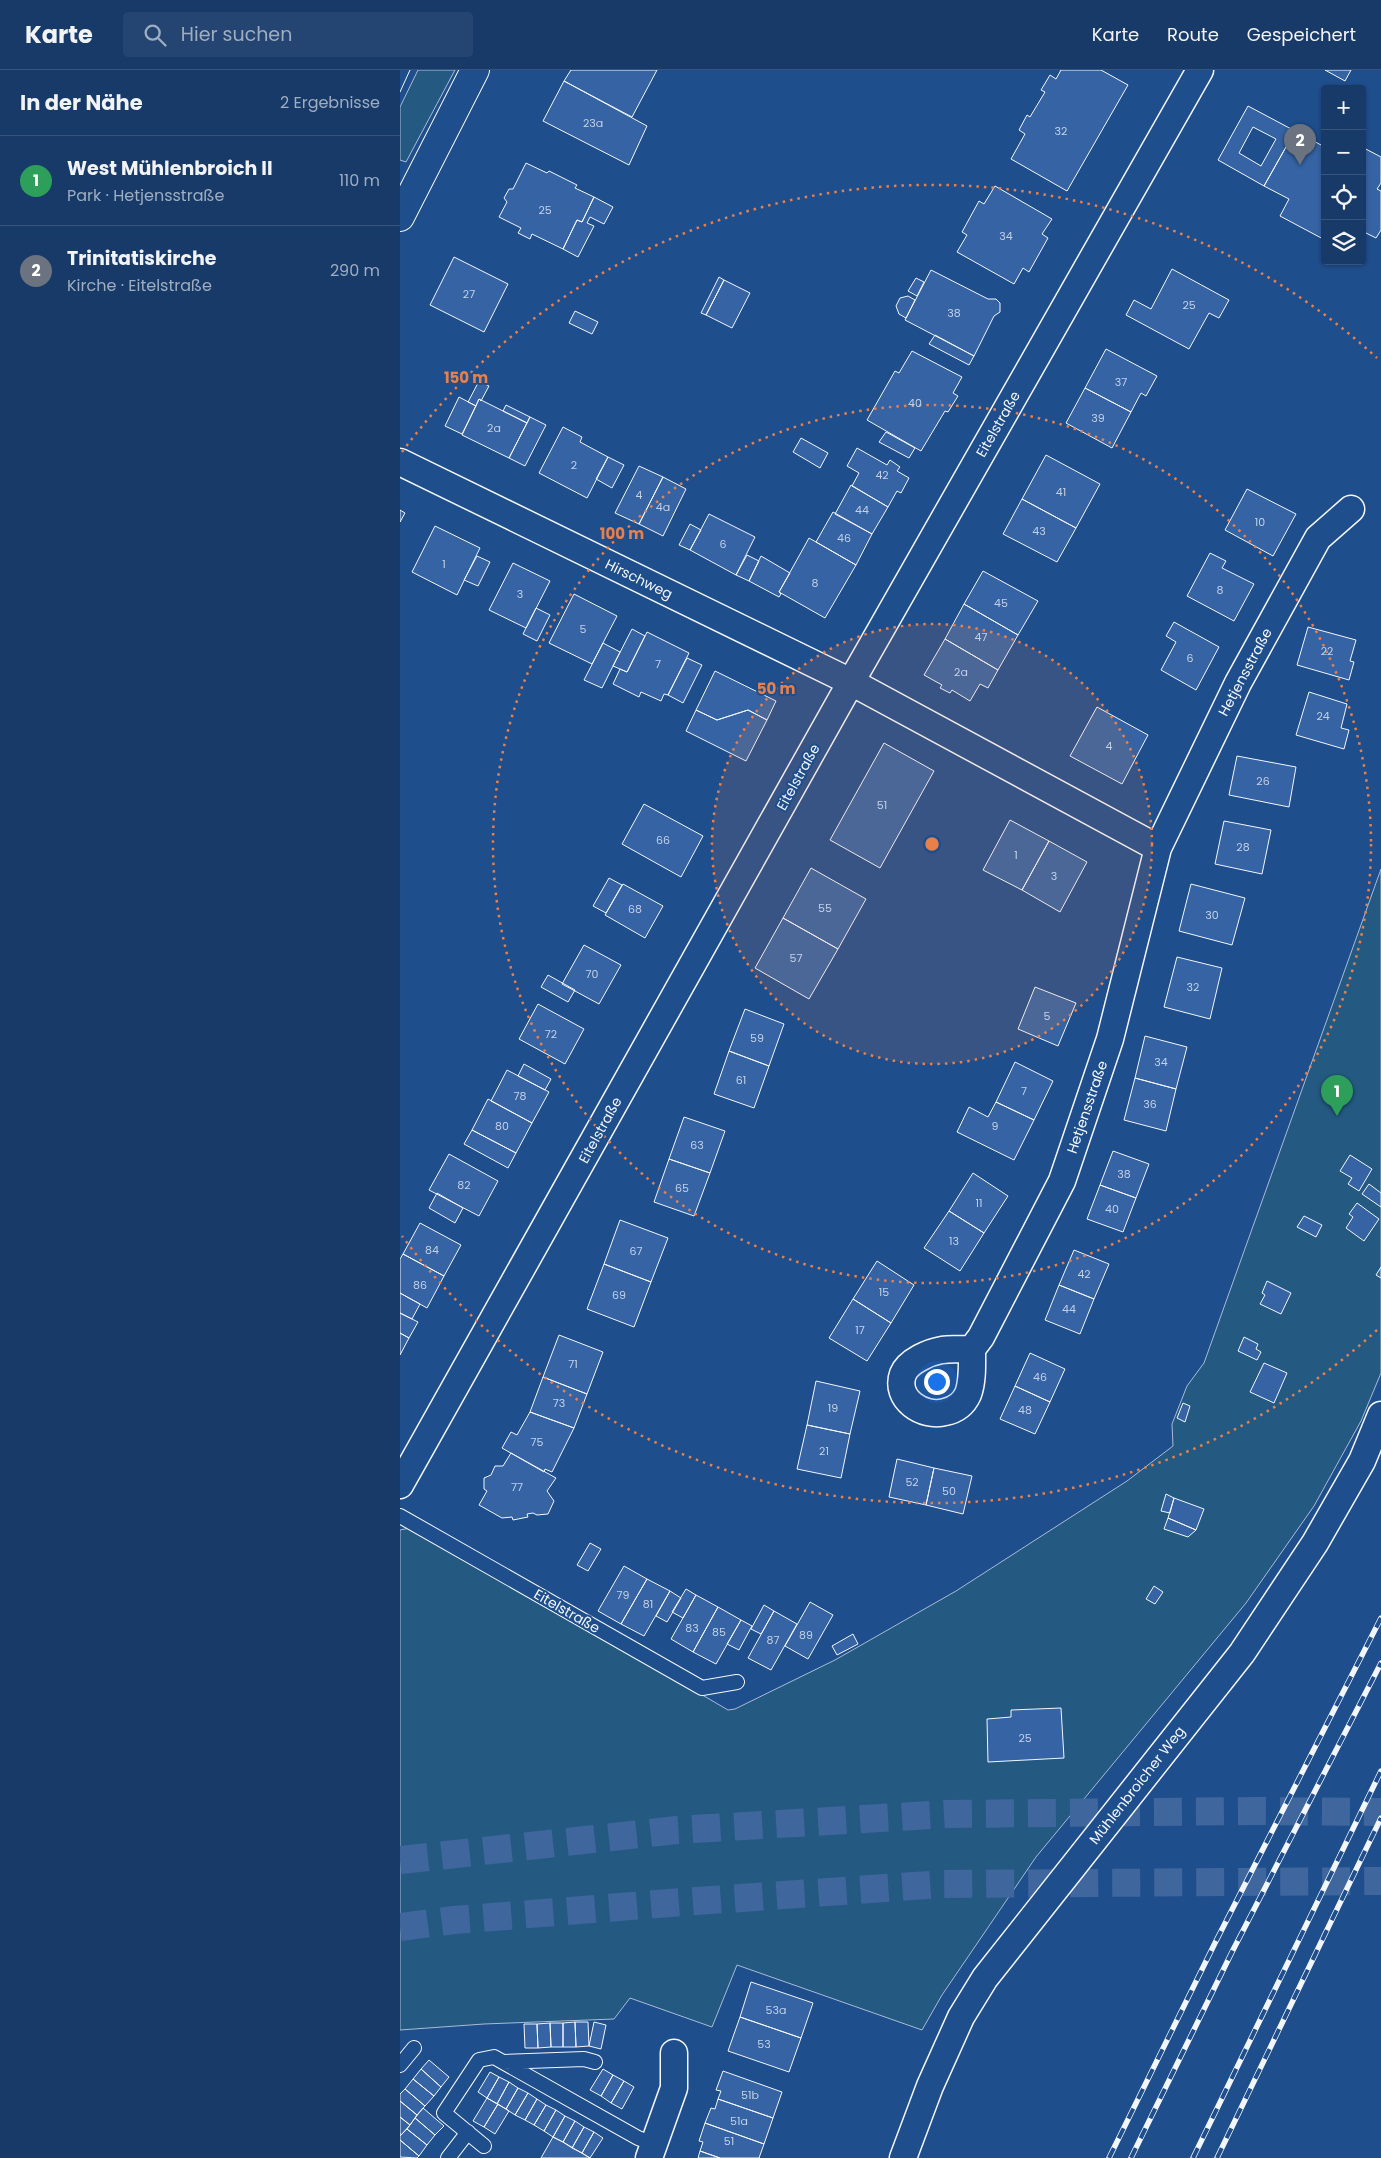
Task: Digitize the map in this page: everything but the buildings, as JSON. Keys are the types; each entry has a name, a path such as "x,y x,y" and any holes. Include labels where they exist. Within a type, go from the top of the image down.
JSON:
{"main road":[{"path":"400,217 475,70"}],"street":[{"name":"Eitelstraße","path":"400,1486 852,682 1200,70"},
{"name":"Hirschweg","path":"400,462 852,682"},
{"name":"Hetjensstraße","path":"972,1349 981,1337 1062,1181 1110,1040 1158,848 1238,684 1318,538 1351,510"},
{"path":"852,682 1158,848"},
{"name":"Mühlenbroicher Weg","path":"903,2158 930,2086 957,2026 985,1978 1242,1653 1315,1543 1362,1461 1381,1415"},
{"path":"652,2151 674,2088 674,2053"}],"lane":[{"name":"Eitelstraße","path":"400,1516 702,1688 737,1682"},
{"path":"400,2065 414,2048"},
{"path":"484,2146 444,2113 479,2060 494,2057 638,2138 652,2151"},
{"path":"503,2062 584,2059 595,2062"},
{"path":"448,2158 468,2132"}],"shaded area":[{"path":"418,70 455,70 406,162 400,160 400,107"},
{"path":"1381,869 1381,1373 1361,1421 1314,1506 1246,1603 1036,1857 942,1995 922,2030 737,1965 712,2027 630,1998 614,2019 484,2024 400,2030 400,1530 415,1527 728,1710 735,1709 835,1660 956,1591 1127,1481 1173,1446 1172,1424 1187,1386 1204,1363"}],"tunnel":[{"path":"400,1860 677,1830 948,1814 1252,1811 1381,1812"},
{"path":"400,1927 454,1920 943,1884 1381,1881"}],"tram line":[{"path":"400,92 410,70"}],"railway":[{"path":"1109,2158 1215,1943 1381,1618"},
{"path":"1131,2158 1232,1952 1381,1663"},
{"path":"1193,2158 1381,1771"},
{"path":"1217,2158 1381,1818"}],"place":[{"name":"Trinitatiskirche","path":"1300,165"},
{"name":"West Mühlenbroich II","path":"1337,1116"}]}
